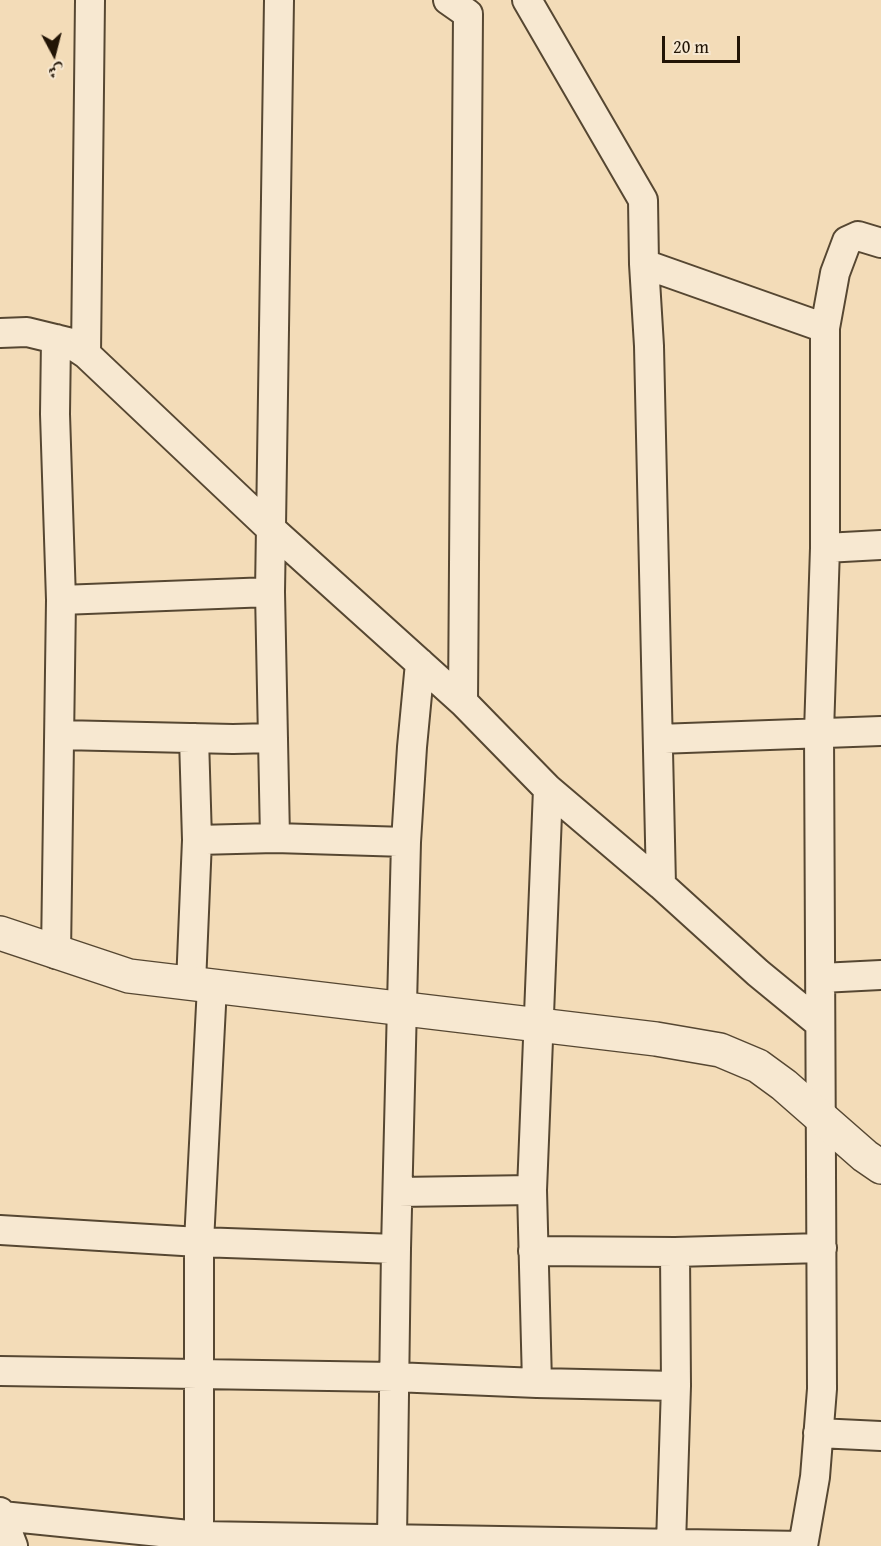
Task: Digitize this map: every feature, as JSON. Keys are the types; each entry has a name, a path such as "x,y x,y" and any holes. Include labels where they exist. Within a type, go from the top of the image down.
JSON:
{"street":[{"path":"86,354 90,0"},
{"path":"275,838 270,592 279,0"},
{"path":"527,0 643,200 649,346 661,885"},
{"path":"461,5 463,702"},
{"path":"13,1546 1,1514 199,1536 392,1539 494,1544 803,1546 814,1477 822,1389 819,732 825,548 825,328 835,273 847,241 858,236 881,243"},
{"path":"644,264 825,328"},
{"path":"0,333 27,332 56,339 68,342 86,354 271,529 463,702 549,789 661,885 758,973 819,1023"},
{"path":"56,339 55,414 61,600 56,954"},
{"path":"825,548 881,545"},
{"path":"61,600 270,592"},
{"path":"392,1539 396,1249 406,842 420,663"},
{"path":"658,739 881,731"},
{"path":"60,735 273,738"},
{"path":"194,738 201,985 199,1536"},
{"path":"537,1383 532,1190 549,789"},
{"path":"197,840 275,838 406,842"},
{"path":"0,933 56,954 129,976 656,1039 720,1050 758,1066 881,1167"},
{"path":"821,978 881,975"},
{"path":"398,1192 532,1190"},
{"path":"0,1230 199,1242 396,1249"},
{"path":"534,1251 675,1252 822,1248"},
{"path":"671,1544 676,1386 675,1252"},
{"path":"0,1371 394,1377 676,1386"},
{"path":"818,1433 881,1436"}]}
